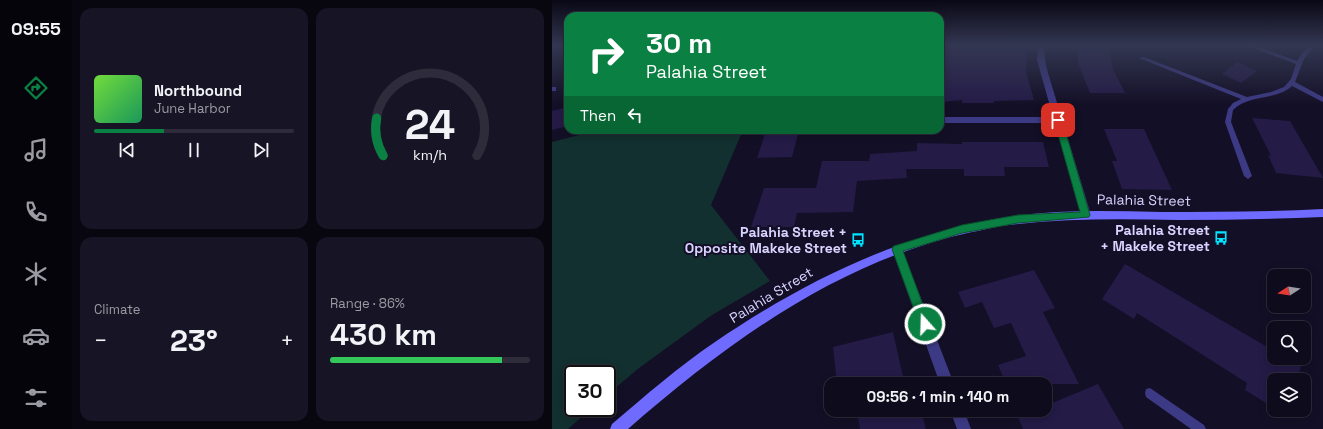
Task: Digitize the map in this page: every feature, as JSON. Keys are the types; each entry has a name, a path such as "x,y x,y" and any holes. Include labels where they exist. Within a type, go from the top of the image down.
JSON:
{"street":[{"path":"1043,65 1044,73 1086,215"},
{"path":"944,120 1058,120"},
{"name":"Palahia Street","path":"616,429 657,392 726,339 790,298 850,268 897,249 962,229 1018,219 1086,215 1274,216 1323,213"},
{"path":"897,249 944,377"},
{"path":"959,417 964,429"}],"lane":[{"path":"1160,65 1247,99"},
{"path":"1248,176 1228,118 1232,107 1247,99 1279,92 1292,83 1296,77 1299,65"},
{"path":"1292,83 1323,100"},
{"path":"1150,393 1200,429"}],"green space":[{"path":"583,134 741,134 711,205 770,281 712,315 639,368 616,387 616,365 564,365 564,417 582,417 568,429 552,429 552,142"}],"building":[{"path":"944,65 1027,65 1026,72 1034,100 994,101 994,103 962,103 962,100 944,102"},
{"path":"1079,65 1112,65 1125,93 1090,93"},
{"path":"1233,65 1244,65 1257,71 1241,83 1222,74"},
{"path":"564,108 564,127 552,130 552,111"},
{"path":"1252,118 1290,121 1323,178 1276,173 1268,155 1271,156"},
{"path":"1104,129 1144,129 1172,190 1122,189 1112,161 1117,161"},
{"path":"765,134 798,134 792,157 757,158"},
{"path":"962,142 1043,142 1049,167 1004,167 1005,176 964,176 964,169 906,169 907,178 857,181 853,212 797,213 794,227 751,227 764,188 816,188 822,161 869,161 870,154 917,151 917,143 962,144"},
{"path":"1125,264 1267,347 1267,365 1297,365 1301,367 1299,373 1267,373 1267,404 1245,390 1247,383 1137,313 1134,319 1102,299"},
{"path":"1034,270 1055,308 1043,312 1079,384 1052,384 1052,377 1003,377 998,365 1026,356 1011,323 994,328 982,302 965,308 958,292"},
{"path":"893,332 903,377 836,377 833,347"},
{"path":"1098,384 1124,429 1023,429 1018,417 1052,417 1052,403"},
{"path":"858,417 923,417 926,429 860,429"}],"place":[{"name":"Palahia Street + Makeke Street","path":"1221,238"},
{"name":"Palahia Street + Opposite Makeke Street","path":"858,240"}],"route":[{"path":"925,324 897,249 962,229 1018,219 1086,215 1058,120"}]}
